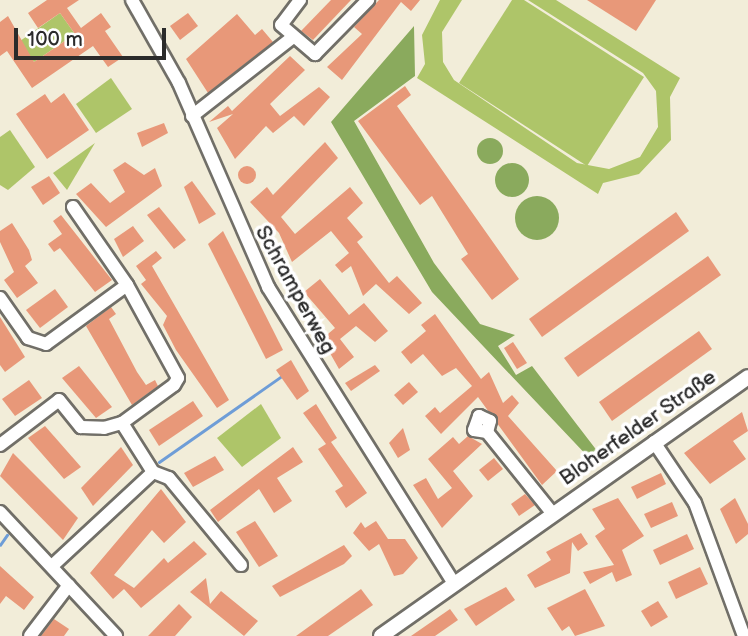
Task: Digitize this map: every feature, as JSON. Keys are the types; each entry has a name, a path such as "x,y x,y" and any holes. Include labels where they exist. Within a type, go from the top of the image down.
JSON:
{"street":[{"name":"Schramperweg","path":"132,0 191,116 268,287 454,584"},
{"path":"300,0 281,22 292,38 310,52 321,52 368,0"},
{"path":"191,116 292,38"},
{"path":"0,445 59,400 82,427 122,423 178,378 127,285 73,207"},
{"path":"0,298 28,338 43,344 127,285"},
{"name":"Bloherfelder Straße","path":"381,636 748,377"},
{"path":"122,423 153,472 169,478 241,565"},
{"name":"Bloherfelder Straße","path":"487,432 553,514"},
{"path":"654,442 695,503 744,636"},
{"path":"52,566 153,472"},
{"path":"0,512 116,636"},
{"path":"30,636 69,585"}],"green space":[{"path":"440,0 462,0 442,32 443,62 454,80 577,163 609,169 640,157 658,127 656,91 643,73 528,0 556,0 680,78 670,97 671,140 639,174 603,183 598,194 417,78 425,64 422,35"},
{"path":"512,0 524,0 644,77 587,166 459,83"},
{"path":"60,13 75,34 34,62 20,41"},
{"path":"414,26 415,76 354,121 434,263 480,324 515,335 498,346 516,375 532,366 601,456 592,461 432,292 331,122"},
{"path":"111,78 132,109 96,133 76,104"},
{"path":"10,130 35,167 8,190 0,185 0,137"},
{"path":"490,138 499,142 503,151 499,160 490,164 481,160 477,151 481,142"},
{"path":"95,143 67,190 53,173"},
{"path":"512,163 524,168 529,180 524,192 512,197 500,192 495,180 500,168"},
{"path":"537,196 552,203 559,218 552,233 537,240 522,233 515,218 522,203"},
{"path":"261,404 281,438 242,467 217,438"}],"building":[{"path":"47,0 79,0 67,8 81,28 101,13 111,27 105,31 123,57 108,67 93,46 32,88 7,51 0,56 0,22 8,16 34,62 75,34 60,13 38,28 28,13"},
{"path":"331,0 351,0 313,40 301,31"},
{"path":"379,0 420,0 411,11 401,2 342,80 327,67 362,34 354,27"},
{"path":"587,0 656,0 636,31"},
{"path":"188,13 198,26 180,40 170,26"},
{"path":"237,14 255,35 262,29 273,42 208,93 186,59"},
{"path":"290,56 305,70 270,104 280,116 319,87 330,97 304,126 294,116 273,133 266,126 235,159 217,128 233,114 209,122 228,106 232,111"},
{"path":"405,86 411,95 397,106 519,279 492,300 461,259 468,254 432,196 420,205 358,121"},
{"path":"64,93 89,130 47,159 16,114 45,94 51,103"},
{"path":"164,123 168,133 142,147 137,133"},
{"path":"325,142 338,158 281,217 295,234 350,187 363,203 347,218 363,237 357,242 389,283 397,276 422,303 409,314 376,284 363,296 351,266 342,273 335,265 349,253 331,231 292,262 279,233 250,202 267,187 273,195"},
{"path":"125,162 144,175 155,168 162,186 106,227 76,194 91,183 110,203 125,192 113,170"},
{"path":"243,166 251,166 256,175 254,182 243,184 238,179 238,171"},
{"path":"49,176 60,193 43,205 31,187"},
{"path":"192,181 216,214 199,224 184,187"},
{"path":"159,207 186,240 174,249 147,215"},
{"path":"676,212 689,231 542,337 529,319"},
{"path":"61,215 112,280 95,292 60,248 54,252 48,244 62,234 53,221"},
{"path":"12,223 29,250 32,260 25,266 38,283 17,298 4,280 14,272 0,242 0,231"},
{"path":"133,226 144,241 123,257 114,239"},
{"path":"223,231 283,350 266,359 208,244"},
{"path":"156,251 162,258 152,266 229,400 217,408 176,350 163,325 167,316 141,284 146,280 136,266"},
{"path":"708,256 721,275 578,377 564,358"},
{"path":"320,279 349,315 364,303 388,331 375,342 356,326 340,339 354,357 339,369 322,339 335,328 304,292"},
{"path":"55,289 68,307 40,328 26,310"},
{"path":"111,307 116,314 109,319 137,372 146,385 155,380 158,386 132,405 86,326"},
{"path":"435,314 481,379 489,372 503,403 512,395 519,403 508,416 557,471 542,485 478,397 441,434 425,416 435,407 440,413 472,386 456,368 442,376 423,354 411,364 401,352 426,331 421,325"},
{"path":"0,317 25,357 5,372 0,365"},
{"path":"699,331 712,349 612,421 599,402"},
{"path":"513,342 527,363 517,369 504,348"},
{"path":"291,360 309,391 297,400 276,370"},
{"path":"375,365 380,371 351,391 345,383"},
{"path":"79,366 112,407 96,418 62,378"},
{"path":"29,380 42,398 15,416 2,399"},
{"path":"409,382 418,392 403,405 394,395"},
{"path":"193,401 203,416 159,446 149,430"},
{"path":"316,404 337,438 331,442 367,493 346,508 335,491 343,486 318,449 326,444 303,413"},
{"path":"742,412 748,431 733,441 746,459 710,484 684,453"},
{"path":"45,426 81,467 64,479 28,438"},
{"path":"403,428 410,450 398,458 389,443"},
{"path":"468,436 482,444 453,471 473,496 442,528 413,485 426,478 438,499 452,488 428,459 453,437 459,444"},
{"path":"121,447 133,465 93,506 81,488"},
{"path":"293,447 303,462 277,478 292,501 274,513 259,489 218,522 210,510"},
{"path":"13,453 78,518 63,540 0,476"},
{"path":"215,456 224,470 193,487 184,473"},
{"path":"494,458 503,469 488,481 479,470"},
{"path":"661,473 666,484 637,499 631,487"},
{"path":"161,489 186,522 164,543 152,530 114,575 134,588 164,558 168,563 194,541 207,554 141,608 124,589 113,599 90,573"},
{"path":"525,494 535,505 519,516 511,504"},
{"path":"618,498 644,536 622,550 632,575 616,582 612,572 590,584 583,572 614,565 595,536 605,529 592,509"},
{"path":"735,498 748,524 748,534 736,544 720,509"},
{"path":"672,502 678,516 651,528 644,514"},
{"path":"255,521 278,556 259,567 236,532"},
{"path":"376,521 388,539 405,539 418,558 403,574 394,576 379,544 369,551 353,533 361,522 365,528"},
{"path":"581,533 588,544 578,551 572,542 570,573 535,588 527,575 551,560 546,552"},
{"path":"687,534 694,549 660,565 653,550"},
{"path":"344,545 352,556 344,564 280,597 272,586"},
{"path":"0,566 34,597 24,610 6,596 0,604"},
{"path":"700,567 708,584 676,599 668,582"},
{"path":"206,578 210,604 221,591 258,621 244,636 190,592"},
{"path":"506,587 515,600 476,626 464,609"},
{"path":"361,589 373,605 328,636 296,636"},
{"path":"585,589 605,626 575,636 569,626 562,631 547,608"},
{"path":"658,601 668,617 651,627 641,611"},
{"path":"179,604 192,617 175,636 148,636"},
{"path":"450,609 458,620 435,636 411,636"},
{"path":"54,619 69,629 64,636 41,636"}],"waterway":[{"path":"159,462 282,376"},
{"path":"0,545 7,535"}]}
